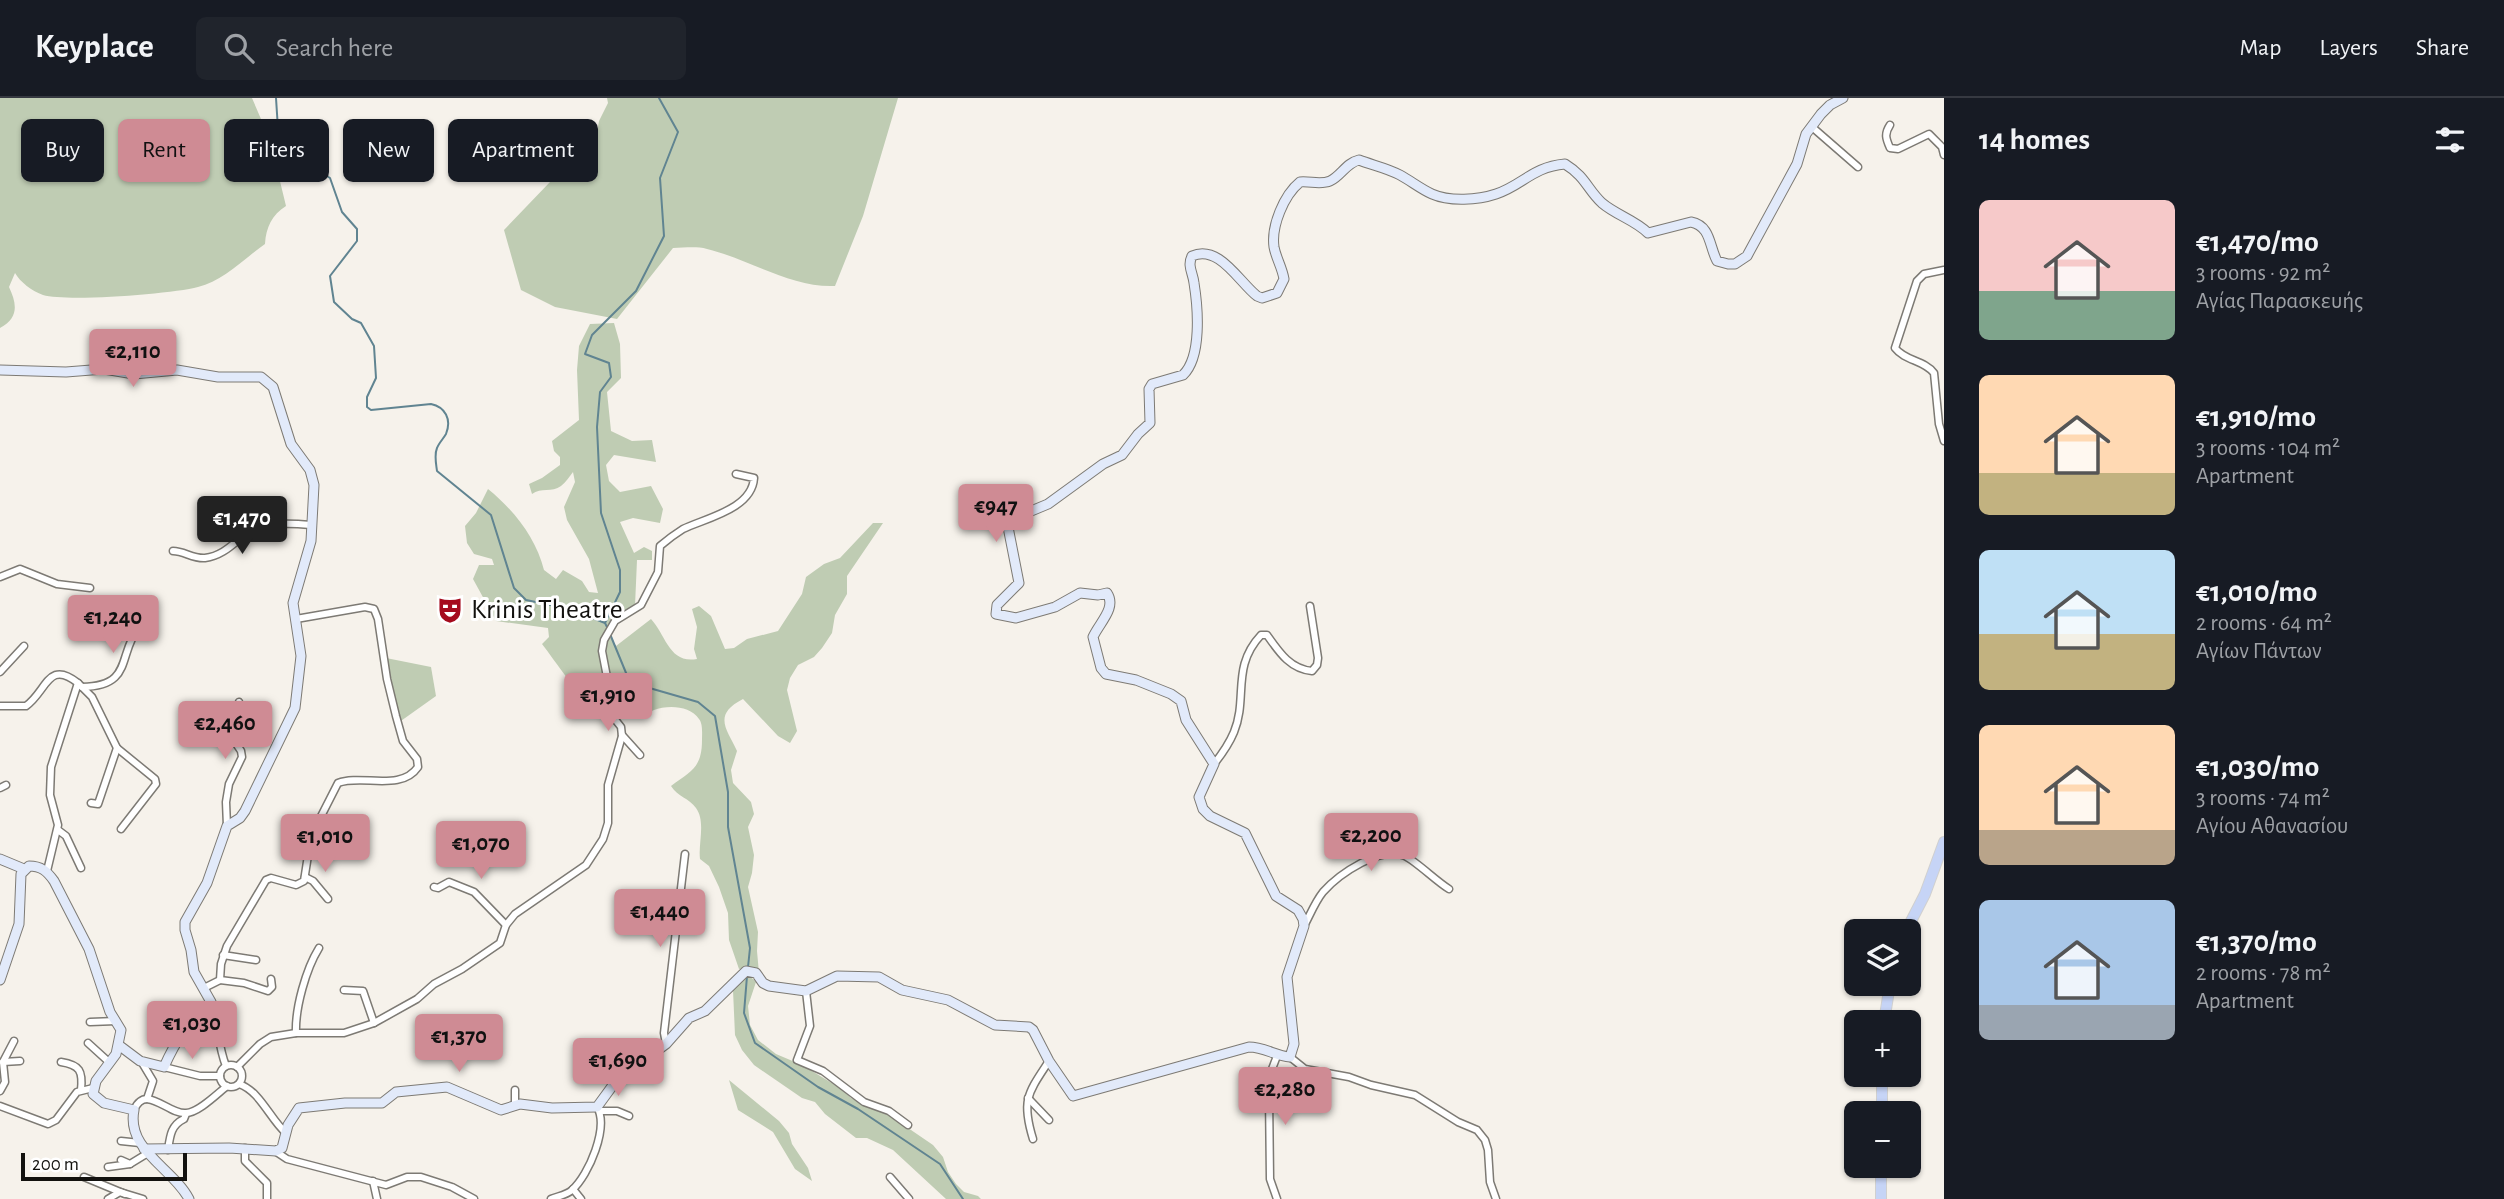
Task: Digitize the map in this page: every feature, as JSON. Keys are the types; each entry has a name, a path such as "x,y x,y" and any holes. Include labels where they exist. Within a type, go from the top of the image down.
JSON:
{"main road":[{"path":"1912,919 1925,894 1944,842"},
{"path":"1881,1178 1881,1199"}],"street":[{"path":"1214,764 1186,720 1181,701 1171,694 1136,680 1110,675 1101,668 1093,637 1110,607 1111,600 1107,593 1080,593 1055,607 1016,618 1002,617 995,611 1019,583 1008,527 1012,519 1048,504 1103,464 1122,455 1150,423 1149,389 1152,384 1183,375 1190,367 1197,341 1194,282 1189,266 1192,256 1203,255 1225,262 1256,296 1262,298 1277,293 1282,286 1284,279 1274,250 1274,231 1281,210 1297,184 1304,181 1325,183 1350,163 1359,160 1397,173 1436,196 1459,199 1487,197 1500,193 1536,171 1565,163 1585,179 1604,204 1642,226 1648,233 1691,222 1697,224 1709,235 1717,261 1735,264 1747,256 1760,236 1797,164 1803,141 1812,127 1830,105 1843,98"},
{"path":"1890,125 1885,138 1890,148 1898,149 1926,133 1942,147 1944,155"},
{"path":"1812,127 1858,167"},
{"path":"1944,270 1924,274 1917,281 1895,348 1899,353 1927,366 1934,373 1939,424 1944,441"},
{"path":"0,370 66,372 104,369 134,374 177,370 213,377 261,377 273,387 291,444 310,470 314,485 311,541 293,609 301,656 299,689 295,708 245,811 240,818 227,826"},
{"path":"226,1066 237,1067 268,1038 296,1033 344,1033 374,1023 417,999 434,984 500,943 506,925 515,914 586,865 607,830 608,785 622,735 621,727 606,708 607,677 602,651 604,640 615,621 628,611 636,609 649,592 658,572 660,546 681,531 741,501 754,478 736,474"},
{"path":"173,551 204,558 229,548 243,536 267,526 287,523 312,525"},
{"path":"0,578 20,569 57,584 90,588"},
{"path":"1304,926 1298,910 1276,896 1245,833 1210,816 1203,809 1199,797 1214,764 1235,731 1242,671 1251,647 1261,635 1267,635 1282,657 1303,670 1312,671 1317,665 1310,606"},
{"path":"220,980 223,955 233,933 267,878 296,885 305,877 311,836 338,783 348,780 400,779 413,774 418,763 403,741 387,679 378,619 374,609 365,607 296,619"},
{"path":"80,685 99,686 117,676 127,657 134,633 139,627"},
{"path":"0,672 24,646"},
{"path":"0,706 26,706 57,674 66,674 92,697 117,748 155,779 156,784 121,829"},
{"path":"47,871 58,830 58,820 50,795 51,767 80,685"},
{"path":"226,1066 220,1053 219,1028 211,1002 194,972 184,924 207,883 227,826 226,802 229,784 242,757 242,751 231,736 239,702"},
{"path":"622,735 640,755"},
{"path":"91,803 98,804 117,748"},
{"path":"58,830 66,836 81,869"},
{"path":"1290,1057 1293,1044 1287,976 1304,926 1324,891 1374,855 1390,853 1405,856 1449,890"},
{"path":"666,1044 664,1033 685,855"},
{"path":"0,859 24,869"},
{"path":"0,980 18,930 21,912 19,880 24,869 31,866 47,871 89,949 107,1006 121,1032 120,1046 93,1088 93,1094 101,1102 134,1110"},
{"path":"305,877 313,881 328,899"},
{"path":"434,887 438,888 449,882 469,890 506,925"},
{"path":"296,1033 300,1001 311,961 319,948"},
{"path":"223,955 256,960"},
{"path":"551,1199 573,1189 586,1171 603,1124 599,1109 616,1081 666,1044 689,1018 705,1011 749,971 769,986 806,991 837,976 879,977 902,989 948,1000 995,1025 1029,1027 1068,1092 1076,1097 1249,1048 1259,1048 1277,1056 1290,1057 1298,1065 1312,1071 1349,1077 1415,1095 1458,1122 1477,1130 1485,1140 1490,1182 1496,1199"},
{"path":"204,988 220,980 244,983 268,991 272,987 271,979"},
{"path":"344,990 363,991 374,1023"},
{"path":"806,991 810,1026 797,1060 823,1072 855,1097 889,1111 908,1125"},
{"path":"164,1067 180,1034 211,1002"},
{"path":"90,1022 116,1021"},
{"path":"0,1091 5,1082 3,1062 14,1041"},
{"path":"88,1043 110,1063"},
{"path":"120,1046 141,1062 153,1079 147,1099"},
{"path":"1277,1056 1272,1069 1269,1095 1270,1179 1278,1199"},
{"path":"1032,1139 1025,1112 1028,1098 1049,1060"},
{"path":"3,1062 20,1061"},
{"path":"61,1062 78,1067 83,1077 81,1090"},
{"path":"141,1062 200,1076 220,1076"},
{"path":"226,1066 220,1076 227,1087 239,1084 242,1075 237,1067"},
{"path":"239,1084 252,1091 272,1120 286,1133"},
{"path":"168,1150 171,1132 177,1123 227,1087"},
{"path":"121,1141 144,1148 168,1150 245,1148 275,1151 282,1148 286,1133 299,1108 345,1103 382,1103 394,1093 453,1087 502,1110 515,1104 599,1109 617,1111 629,1116"},
{"path":"0,1106 47,1124 55,1121 75,1093 93,1088"},
{"path":"515,1090 515,1104"},
{"path":"1028,1098 1049,1120"},
{"path":"186,1114 147,1099 138,1102 134,1110 134,1125 144,1148 189,1199"},
{"path":"108,1167 130,1164 144,1148"},
{"path":"245,1148 244,1161 266,1181 267,1199"},
{"path":"275,1151 286,1159 387,1185 407,1177 418,1177 453,1187 474,1199"},
{"path":"121,1160 130,1164"},
{"path":"84,1177 140,1198"},
{"path":"890,1177 909,1199"},
{"path":"373,1181 377,1199"},
{"path":"573,1189 581,1199"},
{"path":"108,1199 117,1193 125,1194"}],"green space":[{"path":"0,98 252,98 261,119 224,119 224,182 280,182 286,206 271,222 265,244 207,284 166,292 55,297 35,291 15,273 9,287 15,310 11,320 0,328"},
{"path":"607,98 898,98 863,216 835,286 786,278 723,254 690,247 673,248 617,319 555,307 521,290 504,230 550,182 598,182 598,127 608,103"},
{"path":"614,323 620,344 621,378 607,392 611,431 632,441 652,440 656,462 614,455 606,465 609,481 620,492 651,486 663,509 660,523 633,518 620,522 634,553 644,547 652,551 652,560 637,560 635,606 609,627 610,637 616,646 651,619 674,653 680,657 697,659 694,649 697,627 692,609 699,606 711,616 725,649 734,648 747,639 778,631 802,594 806,577 824,564 840,558 873,523 883,523 847,576 847,594 835,615 832,633 814,657 798,665 790,678 787,690 797,731 790,743 778,736 743,699 733,705 725,717 726,729 737,751 731,770 733,783 751,802 754,814 748,827 754,855 748,887 758,932 759,973 745,968 739,969 729,940 728,913 719,887 709,866 700,859 699,814 693,805 671,786 694,768 700,757 702,726 699,719 690,711 678,707 659,708 628,719 597,710 577,690 542,644 549,637 548,628 496,621 473,579 479,565 494,565 492,559 474,554 467,543 465,526 476,513 488,489 523,525 536,547 544,570 556,579 563,570 582,581 589,592 598,593 589,559 567,520 564,507 575,482 573,472 558,488 532,494 529,484 560,465 560,457 554,451 552,441 579,420 579,346 590,324"},
{"path":"386,658 431,667 436,696 398,723"},
{"path":"751,977 756,982 748,1006 750,1025 758,1040 776,1054 802,1065 840,1088 851,1098 892,1117 933,1145 943,1157 956,1184 964,1192 981,1199 946,1199 893,1150 867,1138 856,1138 825,1114 815,1102 802,1098 754,1065 742,1050 735,1035 733,990 743,978"},
{"path":"729,1080 779,1121 789,1133 812,1181 795,1169 773,1132 738,1110"}],"waterway":[{"path":"276,98 278,129 290,153 330,178 342,212 357,229 357,241 330,276 334,302 352,319 361,323 374,346 376,378 367,397 367,407 371,410 431,404 443,411 448,419 448,429 436,451 437,471 491,515 514,588 526,600 570,609 605,623 608,629"},
{"path":"605,623 620,592 620,570 601,513 597,427 600,392 611,377 609,363 585,354 592,335 636,291 664,236 660,178 678,132 659,98"},
{"path":"610,634 631,685 698,702 715,716 728,792 728,827 750,948 748,967"},
{"path":"747,976 744,1013 755,1043 818,1087 858,1109 940,1164 963,1199"}],"place":[{"name":"Krinis Theatre","path":"450,610"}]}
